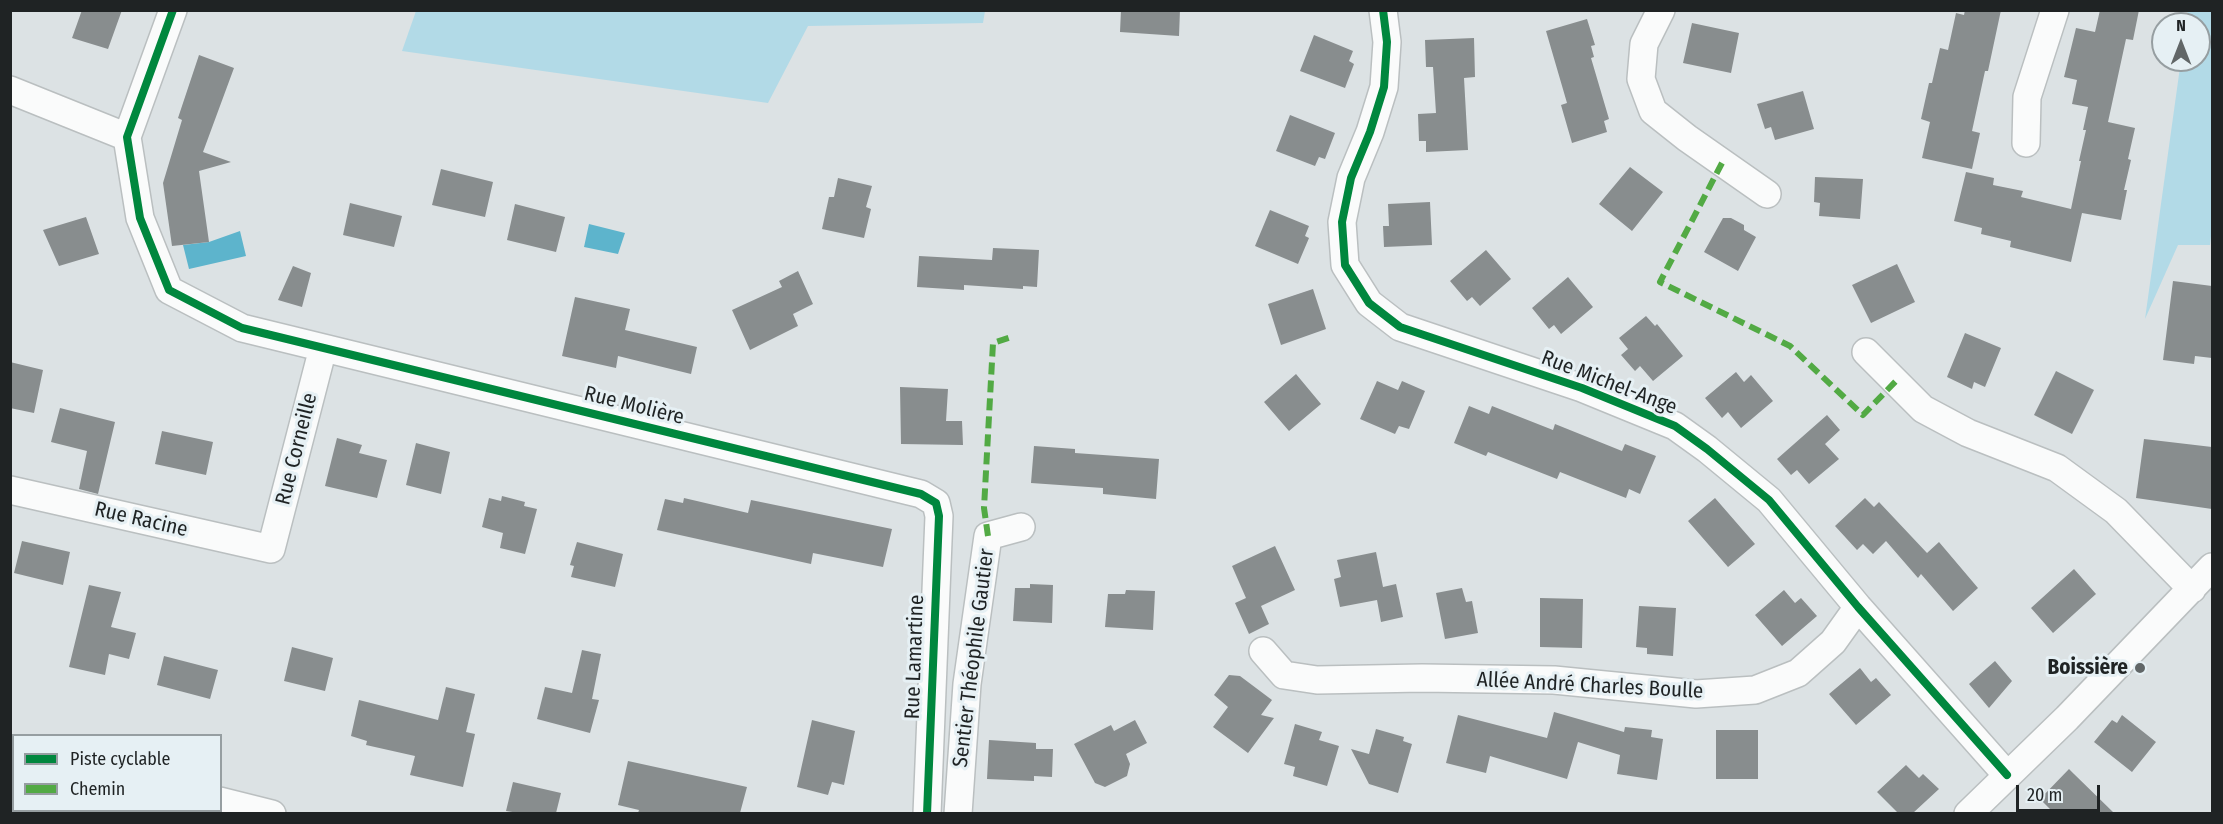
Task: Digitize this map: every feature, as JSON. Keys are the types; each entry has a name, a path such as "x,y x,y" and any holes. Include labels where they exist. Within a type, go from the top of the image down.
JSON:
{"street":[{"path":"10,90 127,136 173,10"},
{"name":"Rue Michel-Ange","path":"1383,10 1387,42 1384,87 1370,132 1351,178 1342,222 1346,265 1369,303 1400,327 1582,388 1675,426 1769,500 1858,607 2007,775"},
{"path":"1661,10 1644,44 1641,79 1653,111 1687,138 1767,194"},
{"path":"2026,143 2027,97 2055,10"},
{"name":"Rue Molière","path":"127,136 140,218 169,290 242,328 921,494 936,503"},
{"name":"Rue Corneille","path":"271,549 322,348"},
{"path":"1866,352 1923,408 1968,433 2057,468 2116,511 2192,589"},
{"name":"Rue Racine","path":"10,490 271,549"},
{"name":"Rue Lamartine","path":"927,813 939,516 936,503"},
{"name":"Sentier Théophile Gautier","path":"958,813 967,684 988,536 1021,527"},
{"path":"1968,813 2067,718 2212,567"},
{"name":"Allée André Charles Boulle","path":"1263,651 1284,675 1317,681 1422,678 1554,680 1696,694 1755,690 1798,673 1833,642 1858,607"},
{"path":"222,801 272,813"}],"shaded area":[{"path":"416,10 985,11 983,23 808,26 768,103 402,51"},
{"path":"2212,11 2212,227 2210,245 2178,245 2145,319 2179,72 2211,72 2211,12 2188,12"}],"water":[{"path":"589,224 625,233 618,254 584,247"},
{"path":"240,231 246,256 189,269 183,245 209,242"}],"building":[{"path":"82,10 122,10 108,49 72,38"},
{"path":"1121,10 1180,10 1179,36 1120,32"},
{"path":"1965,10 2001,10 1972,131 1980,133 1972,169 1922,158 1930,122 1921,119 1929,83 1932,83 1940,48 1948,50 1956,13 1964,15"},
{"path":"2100,10 2139,10 2133,40 2126,39 2108,122 2135,128 2128,159 2131,160 2124,190 2127,190 2121,220 2082,213 2071,262 2010,247 2011,241 1981,234 1982,228 1954,221 1966,172 1994,178 1993,185 2023,191 2021,197 2071,209 2081,161 2079,161 2086,130 2083,130 2088,107 2072,104 2077,80 2064,77 2076,28 2095,32"},
{"path":"1587,19 1595,45 1591,46 1594,57 1591,58 1609,119 1604,121 1607,132 1572,143 1561,105 1567,103 1546,31"},
{"path":"1692,23 1739,33 1731,73 1683,63"},
{"path":"1314,35 1353,51 1349,61 1354,64 1345,88 1300,71"},
{"path":"1474,38 1475,77 1464,78 1468,150 1426,152 1426,141 1419,141 1418,114 1436,113 1433,67 1426,67 1425,40"},
{"path":"199,55 234,68 203,152 231,162 199,171 209,242 172,246 163,183 182,120 178,118"},
{"path":"1803,91 1814,129 1775,140 1771,127 1765,129 1757,104"},
{"path":"1290,115 1335,133 1325,159 1319,157 1315,166 1276,151"},
{"path":"1630,167 1663,192 1632,231 1599,204"},
{"path":"441,169 493,182 485,217 432,205"},
{"path":"1815,177 1863,179 1860,219 1819,216 1820,203 1814,202"},
{"path":"838,178 872,186 866,207 871,209 864,238 822,229 829,197 834,197"},
{"path":"1430,202 1432,245 1384,247 1383,226 1389,226 1388,204"},
{"path":"350,203 402,216 394,247 343,235"},
{"path":"515,204 565,217 556,252 507,240"},
{"path":"1270,210 1309,226 1305,236 1309,238 1298,264 1255,246"},
{"path":"86,217 99,254 59,266 43,230"},
{"path":"1723,218 1731,218 1744,225 1744,230 1756,237 1738,271 1704,252"},
{"path":"993,248 1039,250 1037,287 1023,286 1023,289 964,285 964,290 917,287 919,256 992,260"},
{"path":"1486,250 1511,279 1480,306 1472,297 1467,301 1450,281"},
{"path":"1897,264 1915,302 1871,323 1852,285"},
{"path":"293,266 311,273 302,307 278,300"},
{"path":"798,271 813,304 793,314 798,326 750,350 732,310 782,287 779,281"},
{"path":"1568,277 1593,307 1561,334 1554,325 1549,329 1532,308"},
{"path":"2173,281 2212,286 2212,358 2195,356 2194,364 2163,360"},
{"path":"1313,289 1326,329 1281,345 1268,304"},
{"path":"575,297 630,309 625,330 697,347 691,374 618,356 616,368 562,356"},
{"path":"1646,316 1655,326 1657,324 1683,356 1653,381 1640,366 1635,371 1621,355 1628,349 1619,338"},
{"path":"1965,333 2001,348 1985,387 1974,382 1972,389 1947,377"},
{"path":"10,362 43,370 34,413 10,408"},
{"path":"2056,371 2094,390 2072,434 2034,415"},
{"path":"1736,372 1744,382 1751,375 1773,401 1741,428 1728,412 1722,418 1705,398"},
{"path":"1296,374 1321,404 1289,431 1264,402"},
{"path":"1377,381 1398,390 1402,381 1425,391 1409,429 1399,426 1395,434 1360,419"},
{"path":"900,387 948,389 946,421 962,421 963,445 901,444"},
{"path":"1469,406 1489,414 1492,406 1553,430 1555,424 1622,451 1625,444 1656,456 1640,494 1629,489 1626,498 1560,472 1557,479 1488,452 1486,456 1454,443"},
{"path":"60,408 115,422 98,494 79,489 87,451 51,442"},
{"path":"1827,415 1840,430 1825,444 1839,459 1809,484 1797,470 1791,475 1777,459"},
{"path":"162,431 213,442 206,475 155,464"},
{"path":"337,438 362,445 359,453 387,460 377,498 325,486"},
{"path":"2144,439 2212,447 2212,509 2136,498"},
{"path":"416,443 450,452 441,494 406,485"},
{"path":"1034,446 1075,449 1075,453 1159,459 1156,499 1103,494 1103,488 1031,483"},
{"path":"502,496 525,502 524,506 537,509 525,554 500,548 503,533 482,527 489,498 501,501"},
{"path":"684,498 748,513 751,500 892,529 883,567 813,553 811,564 657,530 665,499 683,503"},
{"path":"1715,498 1755,544 1728,567 1688,521"},
{"path":"1865,498 1874,507 1879,502 1927,553 1939,542 1978,588 1953,611 1921,574 1918,578 1886,541 1873,554 1863,544 1857,550 1835,526"},
{"path":"22,541 70,552 63,585 14,573"},
{"path":"577,542 623,554 615,587 571,577 574,566 570,565"},
{"path":"1275,546 1295,590 1261,606 1269,624 1249,634 1235,603 1246,598 1232,566"},
{"path":"1376,552 1383,587 1396,584 1403,617 1381,622 1377,600 1340,607 1334,579 1341,577 1337,560"},
{"path":"2074,569 2096,594 2053,633 2031,608"},
{"path":"1030,584 1053,585 1052,623 1013,621 1015,588 1030,588"},
{"path":"89,585 121,592 111,627 136,633 129,659 109,654 105,675 69,667"},
{"path":"1462,588 1466,602 1472,601 1478,633 1445,639 1436,593"},
{"path":"1126,590 1155,591 1153,630 1105,627 1108,594 1125,594"},
{"path":"1784,590 1795,603 1801,598 1817,616 1782,646 1755,615"},
{"path":"1540,598 1583,599 1582,648 1540,647"},
{"path":"1639,606 1676,608 1673,656 1647,654 1647,648 1636,647"},
{"path":"292,647 333,658 325,691 284,681"},
{"path":"582,650 601,654 592,699 599,700 590,733 537,719 545,687 572,693"},
{"path":"164,656 218,670 210,699 157,685"},
{"path":"1995,661 2012,681 1989,708 1969,684"},
{"path":"1860,668 1871,682 1876,678 1891,695 1856,725 1829,694"},
{"path":"1229,675 1240,676 1272,700 1261,715 1274,718 1248,753 1213,727 1228,707 1214,695"},
{"path":"446,687 475,694 466,732 475,734 463,787 410,775 415,756 366,745 367,741 351,736 359,700 438,720"},
{"path":"1554,712 1624,732 1625,727 1652,730 1651,737 1663,739 1657,780 1617,774 1620,755 1578,742 1567,779 1490,756 1486,773 1446,763 1458,715 1547,738"},
{"path":"2122,715 2156,742 2132,772 2094,742 2112,720 2117,723"},
{"path":"812,720 855,731 844,785 832,782 828,795 797,787"},
{"path":"1135,720 1147,743 1126,754 1130,764 1127,776 1105,787 1095,783 1074,744 1111,725 1114,731"},
{"path":"1295,724 1322,732 1319,740 1339,746 1327,786 1293,776 1295,767 1284,764"},
{"path":"1376,729 1404,737 1403,741 1412,744 1398,793 1369,784 1351,749 1369,754"},
{"path":"1716,730 1758,730 1758,779 1716,779"},
{"path":"989,740 1036,743 1036,749 1053,749 1052,777 1034,776 1034,781 987,779"},
{"path":"628,761 747,787 740,813 638,813 639,810 618,805"},
{"path":"1906,765 1919,778 1923,774 1939,789 1913,813 1898,813 1877,792"},
{"path":"2069,769 2114,813 2054,813 2040,799"},
{"path":"513,782 561,793 556,813 506,811"}],"marked path":[{"path":"1722,163 1660,282 1790,346 1863,415 1896,381"},
{"path":"988,536 984,508 993,343 1014,336"}],"cycle path":[{"path":"173,10 127,137 140,218 169,290 242,328 921,494 936,503 939,516 927,814"},
{"path":"1383,10 1387,42 1384,87 1370,132 1351,178 1342,222 1345,265 1369,303 1400,327 1582,388 1675,426 1707,449 1769,500 1858,607 2007,775"}],"place":[{"name":"Boissière","path":"2140,668"}]}
